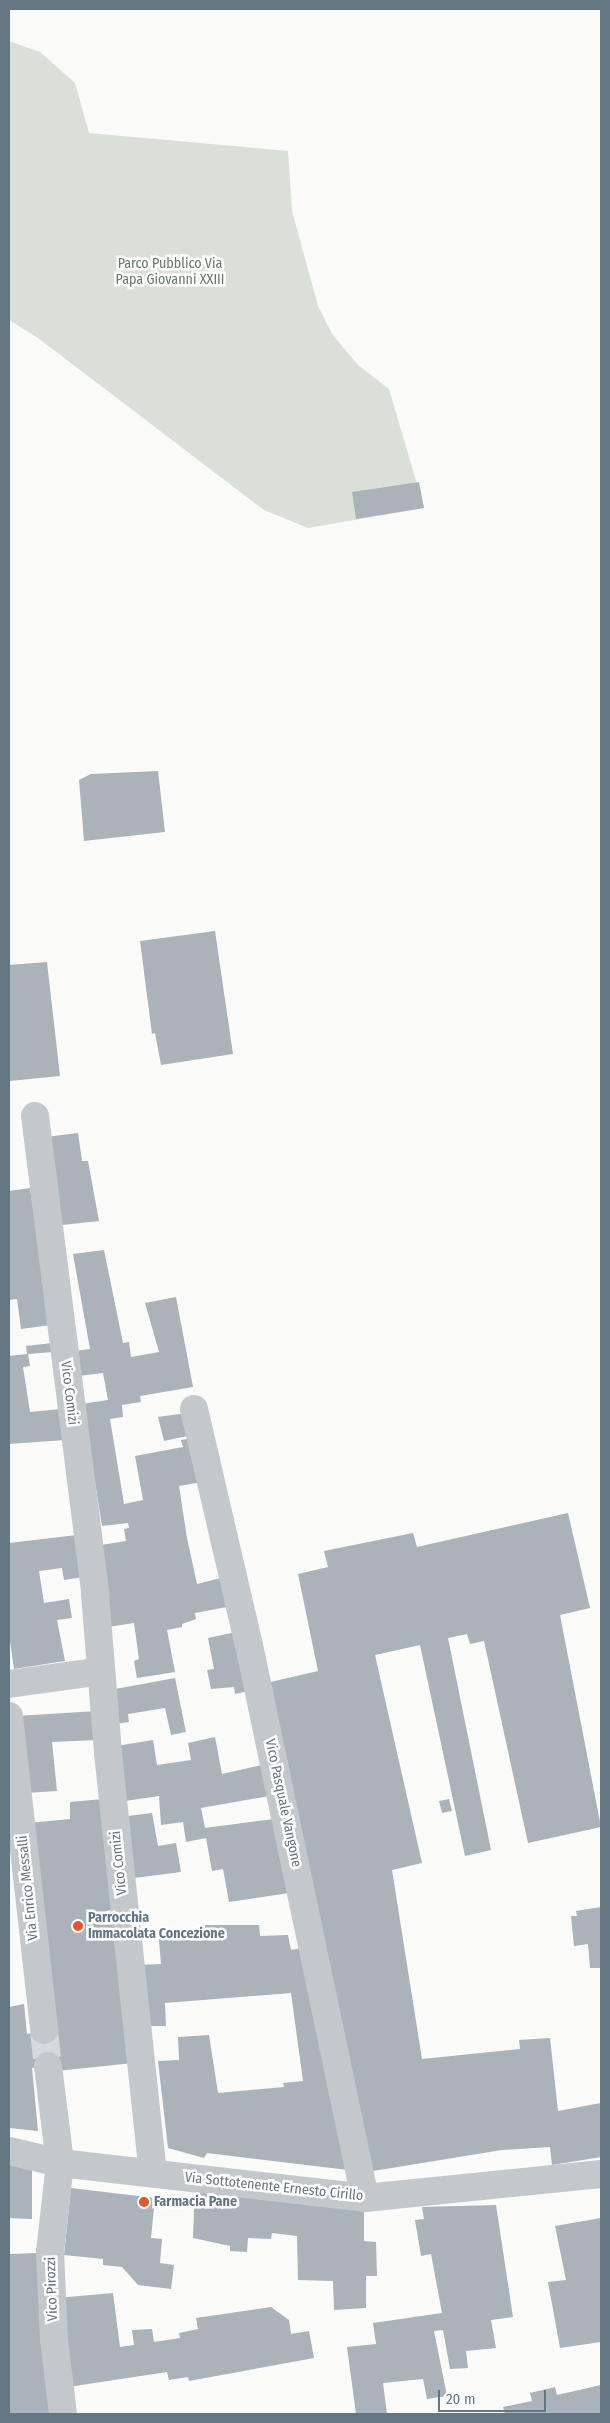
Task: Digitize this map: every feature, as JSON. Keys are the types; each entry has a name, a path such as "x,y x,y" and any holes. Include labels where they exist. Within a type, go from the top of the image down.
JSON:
{"street":[{"name":"Vico Comizi","path":"35,1116 95,1594 101,1671 153,2174"},
{"name":"Vico Pasquale Vangone","path":"194,1409 258,1684 365,2198"},
{"path":"9,1684 101,1671"},
{"name":"Via Enrico Messalli","path":"9,1716 44,2030"},
{"path":"48,2066 60,2164"},
{"name":"Via Sottotenente Ernesto Cirillo","path":"9,2151 60,2164 365,2198 601,2174"},
{"name":"Vico Pirozzi","path":"60,2164 50,2252 54,2340 63,2414"}],"green space":[{"name":"Parco Pubblico Via Papa Giovanni XXIII","path":"9,41 40,52 75,83 89,133 288,151 292,211 318,306 332,334 358,365 389,389 424,508 308,528 264,510 38,338 9,320"}],"building":[{"path":"419,482 424,508 356,519 352,492"},
{"path":"158,771 165,832 84,841 79,780 91,774"},
{"path":"215,931 233,1054 161,1065 155,1033 152,1034 140,941"},
{"path":"47,962 60,1076 9,1081 9,965"},
{"path":"78,1133 82,1161 88,1161 99,1221 53,1226 46,1137"},
{"path":"30,1188 51,1325 21,1329 17,1299 9,1300 9,1191"},
{"path":"104,1250 123,1343 129,1342 131,1357 159,1352 145,1303 176,1297 193,1387 140,1396 141,1402 122,1405 123,1417 110,1419 124,1504 143,1500 135,1456 183,1447 181,1440 193,1438 202,1482 179,1486 187,1538 197,1584 221,1578 227,1607 195,1613 196,1619 182,1624 182,1627 167,1630 175,1672 137,1678 134,1661 139,1659 134,1623 108,1627 95,1546 126,1541 124,1529 129,1528 128,1523 102,1526 90,1451 75,1405 108,1400 103,1373 71,1377 67,1352 90,1349 73,1254"},
{"path":"52,1343 53,1352 28,1354 30,1366 23,1367 30,1412 61,1409 65,1440 9,1444 9,1356 27,1354 26,1346"},
{"path":"187,1413 192,1435 164,1441 158,1417"},
{"path":"568,1513 590,1608 560,1615 601,1827 528,1843 484,1641 470,1644 467,1634 448,1638 491,1850 465,1856 420,1645 375,1655 422,1863 392,1870 422,2059 520,2049 519,2040 550,2038 558,2111 601,2103 601,2157 552,2165 550,2147 502,2150 373,2171 266,1683 318,1671 298,1574 328,1567 324,1551 413,1533 417,1547"},
{"path":"77,1535 83,1577 64,1580 62,1568 39,1571 44,1603 69,1599 72,1618 57,1620 65,1661 14,1669 9,1634 9,1543"},
{"path":"236,1632 249,1691 235,1694 234,1687 211,1689 207,1670 214,1669 208,1638"},
{"path":"175,1678 186,1732 171,1735 165,1708 128,1714 129,1722 115,1724 110,1690"},
{"path":"96,1711 98,1740 52,1742 57,1791 25,1793 17,1716"},
{"path":"215,1737 222,1774 262,1765 269,1796 201,1808 205,1828 274,1819 289,1893 229,1902 223,1869 212,1871 206,1838 186,1842 183,1822 161,1825 159,1796 125,1801 116,1746 153,1740 157,1765 191,1760 188,1743"},
{"name":"Parrocchia Immacolata Concezione","path":"103,1799 133,2063 57,2071 56,2065 32,2068 38,2131 9,2128 9,2007 24,2004 27,2034 51,2029 28,1823 70,1819 70,1802"},
{"path":"449,1799 452,1811 442,1813 439,1801"},
{"path":"152,1813 158,1846 176,1843 181,1872 134,1878 128,1816"},
{"path":"601,1907 601,1968 590,1968 588,1944 574,1946 571,1916 577,1916 576,1911"},
{"path":"205,1925 259,1925 260,1936 288,1935 291,1950 302,1948 348,2170 207,2153 204,2158 168,2148 158,2061 179,2060 178,2037 209,2035 218,2093 284,2087 283,2083 303,2081 291,1993 165,2003 166,2026 144,2026 140,1965 161,1964 158,1929 205,1930"},
{"path":"9,2164 32,2169 32,2219 9,2218"},
{"path":"195,2185 364,2205 364,2241 376,2242 377,2276 366,2276 366,2308 334,2310 333,2281 298,2280 297,2236 272,2233 271,2239 248,2238 247,2252 230,2251 230,2246 193,2238"},
{"path":"71,2188 155,2198 151,2238 162,2239 160,2263 174,2265 171,2289 138,2285 122,2267 103,2265 103,2259 64,2255"},
{"path":"496,2205 513,2317 491,2320 496,2348 466,2351 468,2368 450,2369 443,2330 434,2331 447,2396 427,2399 423,2379 383,2383 387,2414 356,2414 347,2347 376,2344 373,2323 442,2313 431,2254 421,2256 415,2220 424,2219 422,2207"},
{"path":"601,2218 601,2342 560,2348 548,2282 566,2280 555,2226"},
{"path":"37,2253 53,2414 9,2414 9,2254"},
{"path":"113,2293 120,2347 134,2345 132,2330 152,2329 154,2342 180,2338 179,2333 198,2329 196,2318 271,2307 289,2320 291,2334 309,2331 314,2358 189,2381 188,2377 169,2380 167,2372 68,2387 57,2298"},
{"path":"601,2385 601,2414 505,2414 503,2407 532,2401 530,2393 555,2387 557,2395"}],"tunnel":[{"path":"44,2030 48,2066"}],"place":[{"name":"Parrocchia Immacolata Concezione","path":"78,1926"},
{"name":"Farmacia Pane","path":"144,2202"}]}
